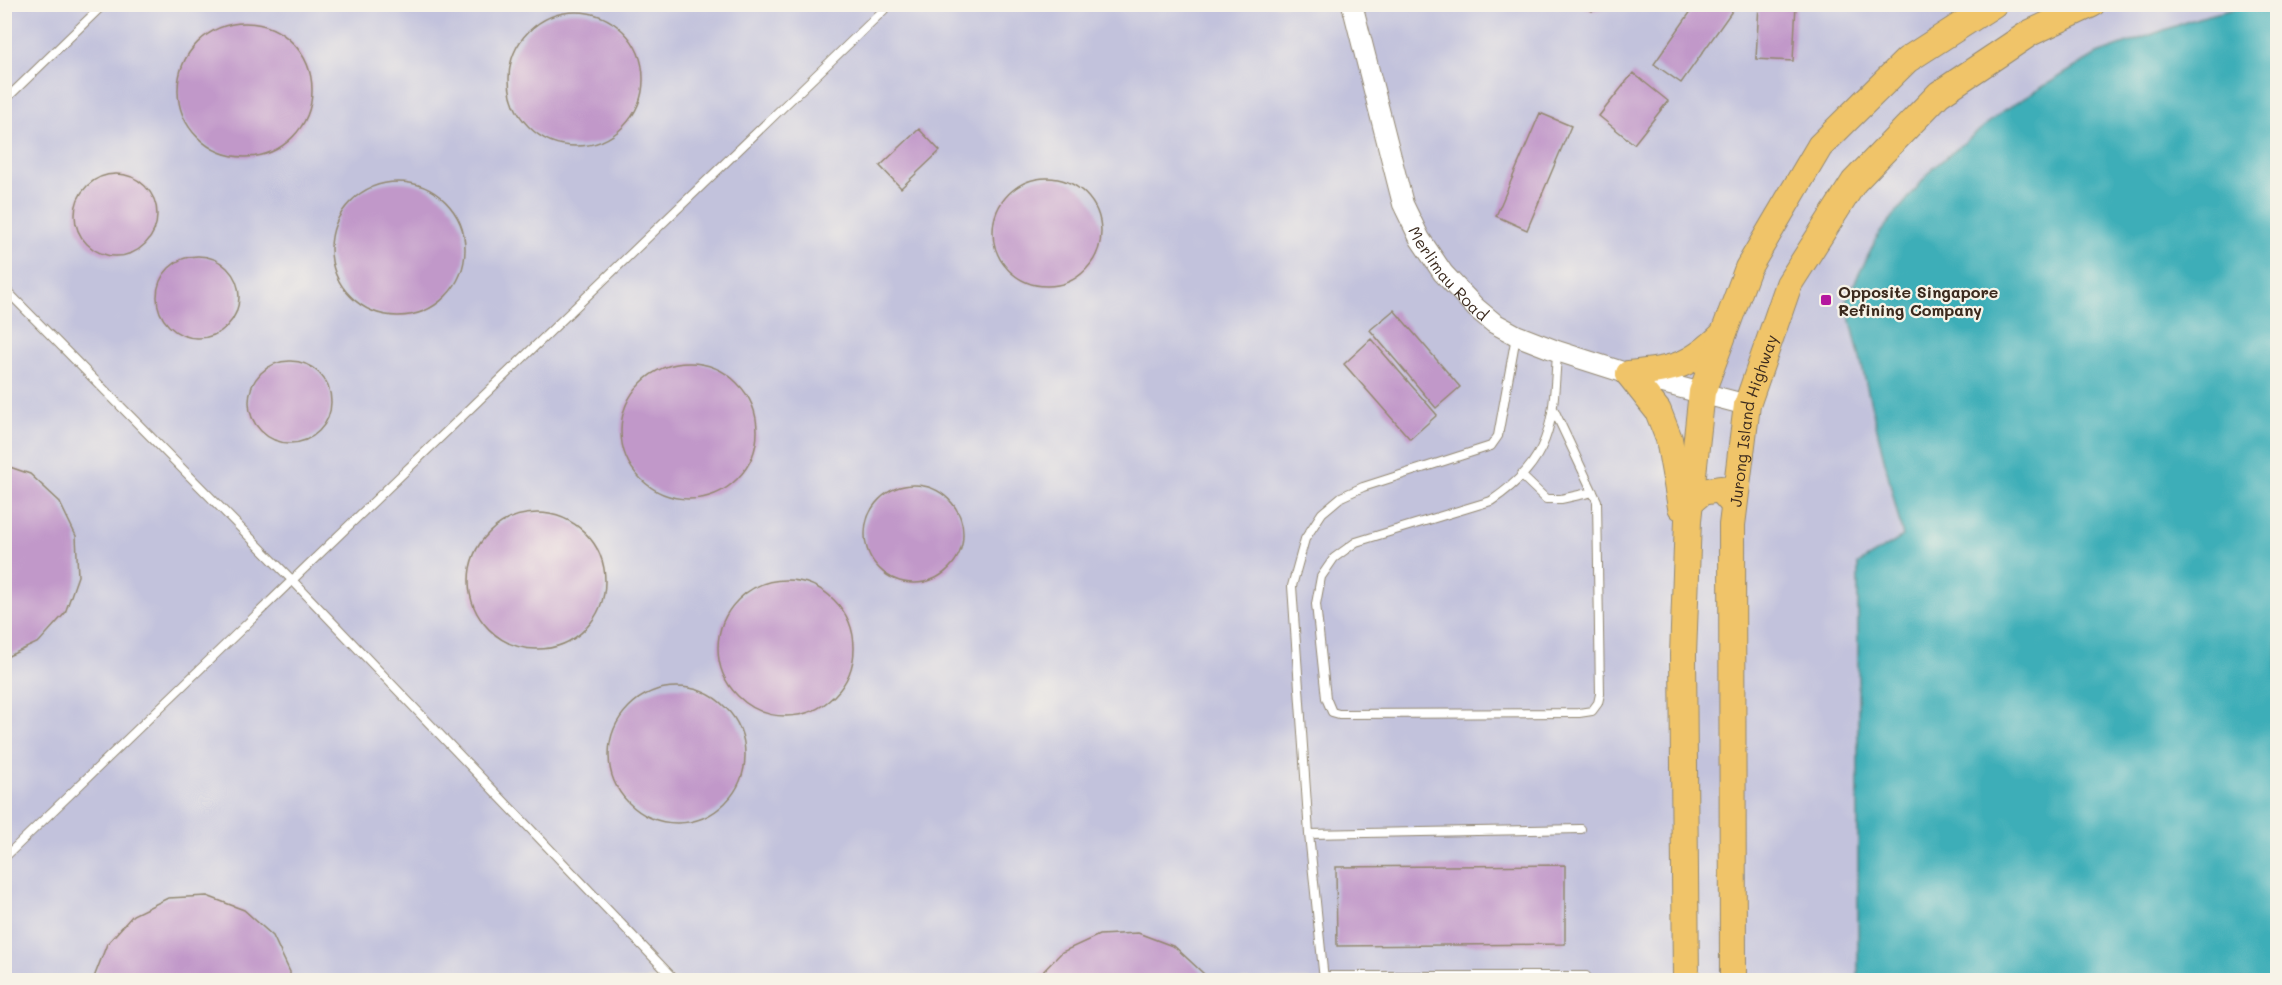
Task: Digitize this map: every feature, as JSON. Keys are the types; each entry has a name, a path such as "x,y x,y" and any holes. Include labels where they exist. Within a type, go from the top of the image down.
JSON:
{"main road":[{"path":"1686,981 1683,656 1687,540 1702,392 1748,268 1820,147 1906,60 1994,4"},
{"name":"Jurong Island Highway","path":"1733,981 1731,638 1734,505 1747,405 1789,284 1854,182 1939,94 2030,33 2092,4"},
{"path":"1629,374 1670,370 1691,361 1724,333"},
{"path":"1629,374 1658,411 1669,439 1687,540"},
{"path":"1690,502 1702,492 1709,489 1720,489 1734,505"}],"street":[{"name":"Merlimau Road","path":"1352,4 1403,204 1416,231 1443,273 1476,308 1494,323 1516,335 1557,351 1629,374 1747,405"}],"lane":[{"path":"4,101 104,4"},
{"path":"4,858 890,4"},
{"path":"4,288 292,580 675,981"},
{"path":"1516,335 1498,436 1491,446 1363,487 1341,497 1322,513 1305,539 1292,586 1309,834 1324,978 1586,976"},
{"path":"1554,410 1565,438 1593,492 1599,513 1600,694 1598,703 1592,711 1579,713 1351,714 1332,712 1326,699 1316,604 1321,577 1334,558 1356,542 1491,501 1509,488 1532,464 1547,439 1554,410 1557,351"},
{"path":"1521,475 1546,499 1561,499 1593,492"},
{"path":"1309,834 1581,829"}],"shaded area":[{"path":"5,5 2253,5 2198,18 1846,300 1903,537 1858,565 1858,980 5,980"}],"water":[{"path":"2253,4 2278,5 2277,980 1858,980 1858,564 1903,537 1846,300 1879,234 1933,168 2003,111 2097,54 2198,18"}],"building":[{"path":"1577,4 1608,4 1603,9 1592,11"},
{"path":"1696,4 1737,4 1681,83 1654,64"},
{"path":"1759,4 1796,4 1793,61 1756,59"},
{"path":"576,12 602,17 623,32 638,53 643,79 638,105 623,126 602,141 576,146 550,141 529,126 514,105 509,79 514,53 529,32 550,17"},
{"path":"245,23 271,28 292,43 307,64 312,90 307,116 292,137 271,152 245,157 219,152 198,137 183,116 178,90 183,64 198,43 219,28"},
{"path":"1633,73 1668,101 1634,144 1599,116"},
{"path":"1540,113 1571,126 1527,230 1496,216"},
{"path":"919,129 940,151 901,188 880,166"},
{"path":"116,174 132,177 145,186 154,199 157,215 154,231 145,244 132,253 116,256 100,253 87,244 78,231 75,215 78,199 87,186 100,177"},
{"path":"1047,178 1077,187 1085,194 1092,202 1101,232 1092,262 1085,270 1077,277 1047,286 1017,277 1009,270 1002,262 993,232 1002,202 1009,194 1017,187"},
{"path":"398,182 424,187 445,202 460,223 465,249 460,275 445,296 424,311 398,316 372,311 351,296 336,275 331,249 336,223 351,202 372,187"},
{"path":"198,256 214,259 227,268 236,281 239,297 236,313 227,326 214,335 198,338 182,335 169,326 160,313 157,297 160,281 169,268 182,259"},
{"path":"1394,310 1460,387 1436,408 1370,330"},
{"path":"1371,339 1437,415 1410,439 1344,364"},
{"path":"290,361 306,364 319,373 328,386 331,402 328,418 319,431 306,440 290,443 274,440 261,431 252,418 249,402 252,386 261,373 274,364"},
{"path":"689,363 715,368 727,374 737,383 746,393 752,405 757,431 752,457 746,469 737,479 727,488 715,494 689,499 663,494 651,488 641,479 632,469 626,457 621,431 626,405 632,393 641,383 651,374 663,368"},
{"path":"4,465 30,474 59,501 76,536 78,576 65,613 39,642 4,658"},
{"path":"914,485 933,488 949,499 960,515 963,534 960,553 949,569 933,580 914,583 895,580 879,569 868,553 865,534 868,515 879,499 895,488"},
{"path":"537,513 563,518 575,524 585,533 594,543 600,555 605,581 600,607 594,619 585,629 575,638 563,644 537,649 511,644 499,638 489,629 480,619 474,607 469,581 474,555 480,543 489,533 499,524 511,518"},
{"path":"786,580 812,585 824,591 834,600 843,610 849,622 854,648 849,674 843,686 834,696 824,705 812,711 786,716 760,711 748,705 738,696 729,686 723,674 718,648 723,622 729,610 738,600 748,591 760,585"},
{"path":"677,687 703,692 715,698 725,707 734,717 740,729 745,755 740,781 734,793 725,803 715,812 703,818 677,823 651,818 639,812 629,803 620,793 614,781 609,755 614,729 620,717 629,707 639,698 651,692"},
{"path":"1565,865 1565,944 1337,946 1336,867"},
{"path":"207,896 244,910 273,936 290,972 290,980 93,980 107,944 133,915 168,898"},
{"path":"1138,933 1175,947 1205,975 1207,980 1035,980 1062,952 1099,935"}],"place":[{"name":"Opposite Singapore Refining Company","path":"1826,300"}]}
